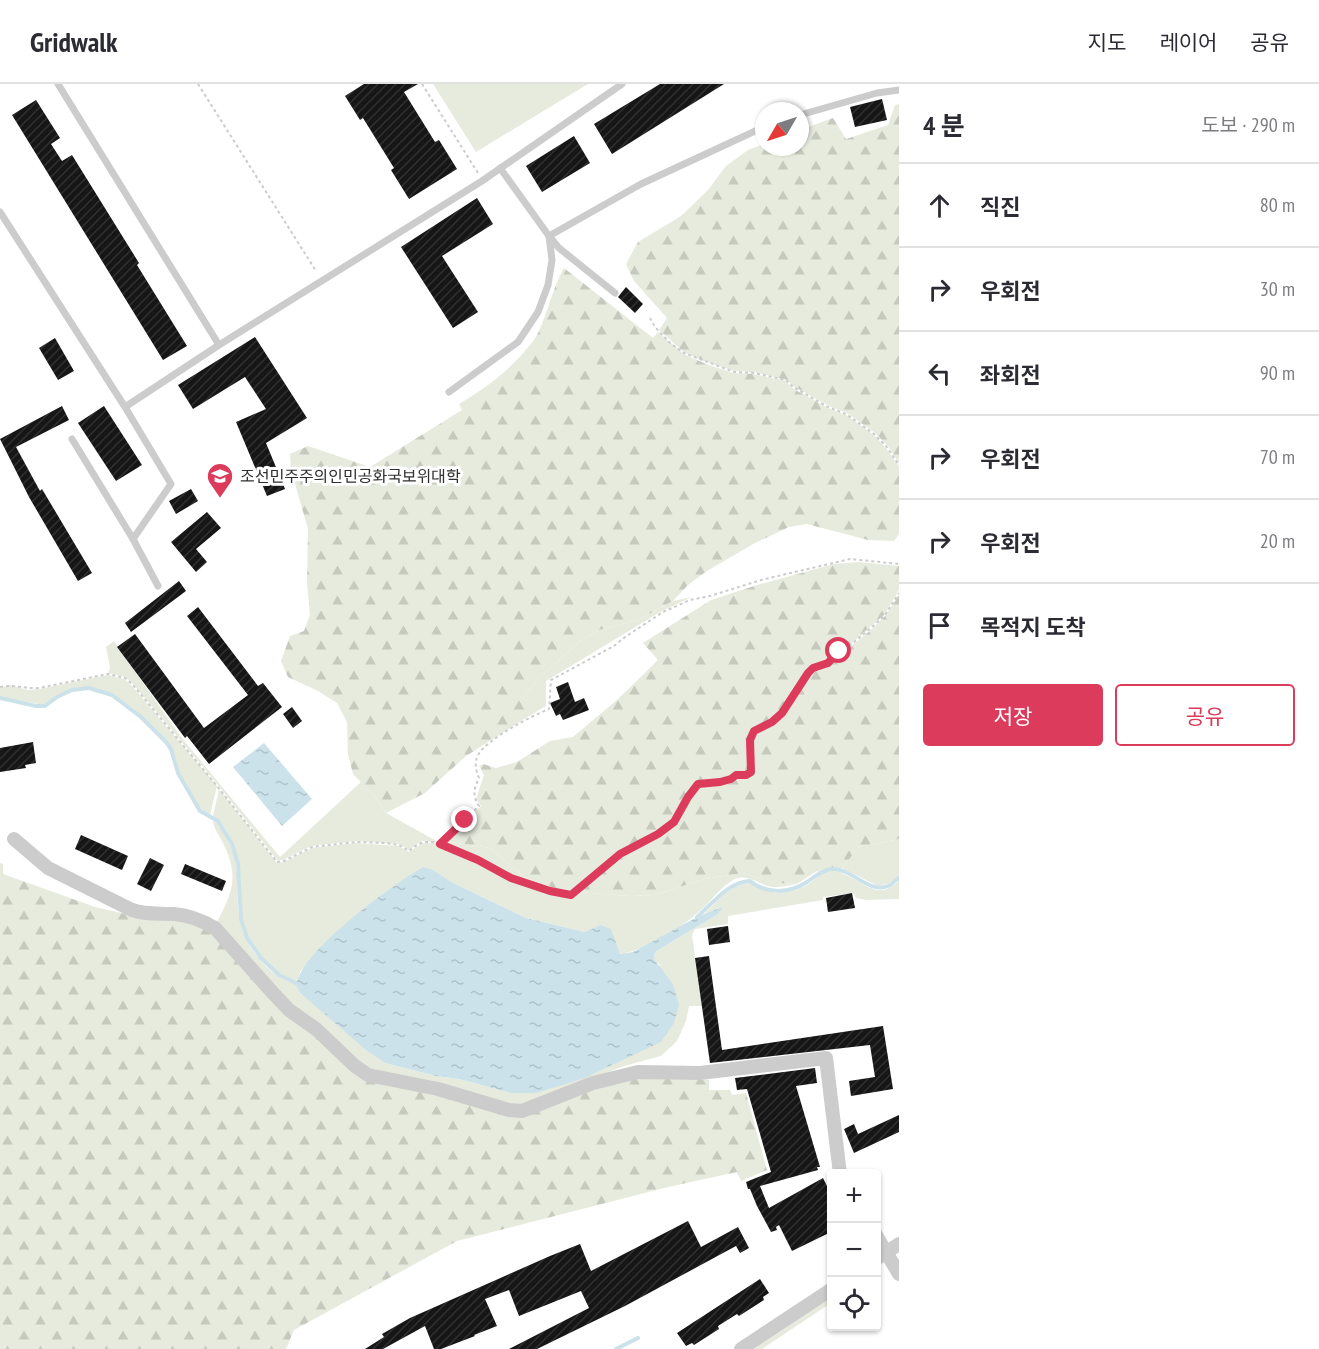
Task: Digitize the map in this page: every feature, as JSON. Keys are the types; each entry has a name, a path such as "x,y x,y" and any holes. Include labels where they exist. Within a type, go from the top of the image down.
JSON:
{"street":[{"path":"14,839 48,868 132,910 144,914 175,914 204,922 215,928 289,1010 316,1029 355,1066 368,1075 438,1089 509,1110 522,1111 593,1083 638,1072 700,1073 826,1058 840,1169"},
{"path":"899,1244 882,1255 899,1274"},
{"path":"741,1349 827,1292"}],"lane":[{"path":"58,84 219,345"},
{"path":"125,407 219,345 482,180 622,84"},
{"path":"809,112 877,93 899,90"},
{"path":"549,236 641,184 755,131"},
{"path":"500,168 559,249 615,293"},
{"path":"0,212 125,407 171,484 133,539"},
{"path":"449,392 512,348 532,324 548,285 552,260 549,236"},
{"path":"72,439 133,539 158,586"}],"path":[{"path":"198,84 323,281"},
{"path":"422,84 482,180"},
{"path":"650,318 655,327 684,354 734,372 786,380 792,387 846,414 874,434 886,446 899,465"},
{"path":"440,844 479,806 475,800 474,788 479,778 476,770 479,754 495,739 534,715 549,709 551,680 614,646 663,612 690,600 850,559 899,564"},
{"path":"0,687 10,684 28,689 39,688 108,674 125,678 217,786 277,862 284,861 312,847 366,842 399,845 409,851 422,842 440,844 478,860 511,878 550,891 571,895 620,854 658,834 674,822 698,784 720,782 751,772 750,740 754,731 772,722 782,713 813,668 828,663 839,651 847,648 885,615 899,593"}],"green space":[{"path":"433,84 588,84 476,152"},
{"path":"899,104 899,463 887,445 875,433 847,413 829,406 793,386 787,380 754,372 734,371 685,353 659,330 667,318 634,281 626,264 638,242 681,216 708,190 726,166 748,150 755,147 755,156 809,156 809,127 833,118 846,139 888,125 895,105"},
{"path":"564,268 653,338 658,332 684,354 733,373 754,374 786,381 792,388 846,415 874,435 899,466 899,534 894,541 868,540 807,524 789,527 755,543 707,571 688,585 673,601 638,620 599,630 579,642 539,678 524,697 524,719 466,756 425,793 386,813 375,797 353,774 348,754 347,722 337,703 288,677 281,661 290,636 304,631 310,615 307,583 308,529 291,470 290,454 308,446 370,467 462,410 459,404 502,374 534,341"},
{"path":"858,562 899,566 899,590 884,615 847,647 838,650 827,662 813,667 781,713 772,721 753,731 749,740 750,771 746,774 735,774 720,781 697,783 680,813 672,822 654,835 614,856 595,870 574,891 557,889 526,878 490,848 445,841 481,806 476,799 484,775 479,766 483,764 496,768 517,762 550,741 573,737 618,699 658,660 643,643 711,600 834,564"},
{"path":"899,595 899,839 859,847 842,868 829,868 815,872 797,884 774,883 743,873 704,879 655,895 629,896 576,892 620,855 673,824 681,815 698,785 721,783 736,776 747,776 752,772 751,740 755,733 781,715 808,674 814,669 829,664 839,652 848,649 872,629 885,616"},
{"path":"692,597 662,611 546,681 546,706 524,719 524,697 539,678 579,642 599,630 638,620 673,601"},
{"path":"114,641 181,737 280,857 361,782 386,813 440,843 422,841 409,850 399,844 356,841 311,846 283,860 277,860 134,685 125,677 108,673 110,668 106,647"},
{"path":"108,675 124,679 132,686 217,786 210,815 195,802 187,790 170,746 165,739 123,701 111,694 86,688 73,690 59,695 44,705 0,697 0,688 10,685 28,690 39,689"},
{"path":"219,789 277,863 284,862 312,848 356,843 399,846 409,852 425,843 445,846 522,884 547,892 571,896 576,892 629,896 655,895 704,879 743,873 774,883 797,884 774,887 750,879 735,879 676,930 643,948 620,954 613,938 600,925 585,932 526,918 453,883 433,870 301,970 296,982 278,972 262,958 245,931 241,917 239,868 234,849 226,830 213,816"},
{"path":"213,819 222,830 234,856 238,909 242,928 254,952 266,966 279,977 296,984 300,993 385,1063 511,1093 660,965 654,959 655,952 718,914 722,908 703,915 724,894 736,887 750,883 770,892 793,891 831,871 839,872 877,890 885,890 899,880 899,899 866,900 856,898 853,893 823,897 823,900 728,916 728,924 695,929 692,935 702,1006 689,1006 686,1021 677,1041 661,1056 624,1066 522,1106 364,1067 289,1003 217,922 231,891 232,873 231,864"},
{"path":"899,839 899,877 887,884 878,886 842,868 859,847"},
{"path":"445,841 490,848 526,878 557,889 574,891 570,894 563,894 511,877 479,859 442,844"},
{"path":"0,863 3,864 3,874 95,907 139,917 181,919 205,928 352,1067 482,1107 546,1106 636,1076 709,1080 709,1090 730,1090 732,1095 746,1093 767,1170 741,1181 737,1172 668,1187 457,1241 294,1330 286,1349 0,1349"},
{"path":"827,1301 827,1306 762,1349 754,1349"}],"water":[{"path":"264,743 312,799 282,826 233,767"},
{"path":"423,867 526,918 585,932 600,925 611,929 620,954 633,952 697,917 723,907 718,914 655,952 654,959 673,984 679,1005 674,1023 661,1042 582,1079 536,1093 511,1093 385,1063 366,1050 300,993 296,985 302,970 331,937 371,903"}],"building":[{"path":"364,84 418,84 404,92 435,142 439,140 457,169 409,199 391,170 394,168 363,118 360,120 345,96"},
{"path":"660,84 724,84 612,154 594,124"},
{"path":"882,99 887,120 855,127 850,107"},
{"path":"36,100 60,138 51,144 62,161 72,155 187,346 163,360 12,115"},
{"path":"574,136 590,163 542,192 526,166"},
{"path":"477,198 493,224 442,256 478,312 453,328 401,247"},
{"path":"626,287 643,304 635,313 618,297"},
{"path":"255,337 307,418 266,443 285,489 267,496 236,422 266,409 245,377 193,409 178,385"},
{"path":"55,338 74,371 58,380 39,348"},
{"path":"62,406 69,420 16,447 40,491 42,489 92,573 78,581 29,497 0,439"},
{"path":"104,406 142,465 116,481 78,423"},
{"path":"191,489 198,501 176,514 169,501"},
{"path":"207,512 221,528 196,549 207,562 196,572 171,542"},
{"path":"179,581 186,591 131,632 125,623"},
{"path":"198,607 258,686 263,683 282,707 209,764 187,736 185,738 117,647 135,634 204,728 248,695 187,616"},
{"path":"568,682 575,702 584,698 589,710 563,720 560,714 556,716 550,703 560,699 556,687"},
{"path":"292,707 302,721 293,728 283,714"},
{"path":"33,742 36,763 25,765 26,768 0,772 0,748"},
{"path":"81,835 128,856 122,870 75,849"},
{"path":"150,858 164,865 151,891 137,884"},
{"path":"185,864 226,881 222,891 181,874"},
{"path":"852,893 855,908 828,912 826,898"},
{"path":"728,926 730,942 709,945 707,929"},
{"path":"709,956 722,1050 883,1026 893,1089 851,1096 849,1081 875,1077 870,1045 710,1063 695,958"},
{"path":"815,1068 817,1083 796,1086 820,1167 817,1167 818,1170 760,1186 769,1208 823,1178 827,1186 827,1234 792,1251 779,1225 776,1227 777,1230 771,1232 748,1189 746,1182 771,1172 747,1089 737,1090 735,1078"},
{"path":"899,1115 899,1132 854,1153 844,1129 854,1124 858,1134"},
{"path":"688,1221 701,1247 738,1227 749,1248 740,1253 736,1246 625,1306 537,1349 509,1349 589,1308 581,1291 519,1316 509,1290 485,1299 497,1326 441,1349 434,1349 425,1326 383,1349 365,1349 384,1337 382,1334 410,1318 580,1244 591,1271"},
{"path":"760,1279 769,1293 763,1297 764,1300 718,1326 719,1329 694,1345 692,1343 686,1346 677,1333"}],"waterway":[{"path":"0,698 45,706 72,690 89,688 112,695 141,717 171,749 178,773 200,811 218,821 232,844 238,864 241,919 247,938 261,958 279,975 296,983"},
{"path":"697,917 721,894 742,882 750,881 770,890 793,889 822,872 832,869 846,872 867,884 881,888 899,878"},
{"path":"616,1349 638,1338"}],"place":[{"name":"조선민주주의인민공화국보위대학","path":"220,499"}],"route":[{"path":"465,820 440,844 478,860 511,878 550,891 571,895 620,854 658,834 674,822 698,784 720,782 751,772 750,740 754,731 772,722 782,713 808,673 813,668 828,663 839,651"}]}
